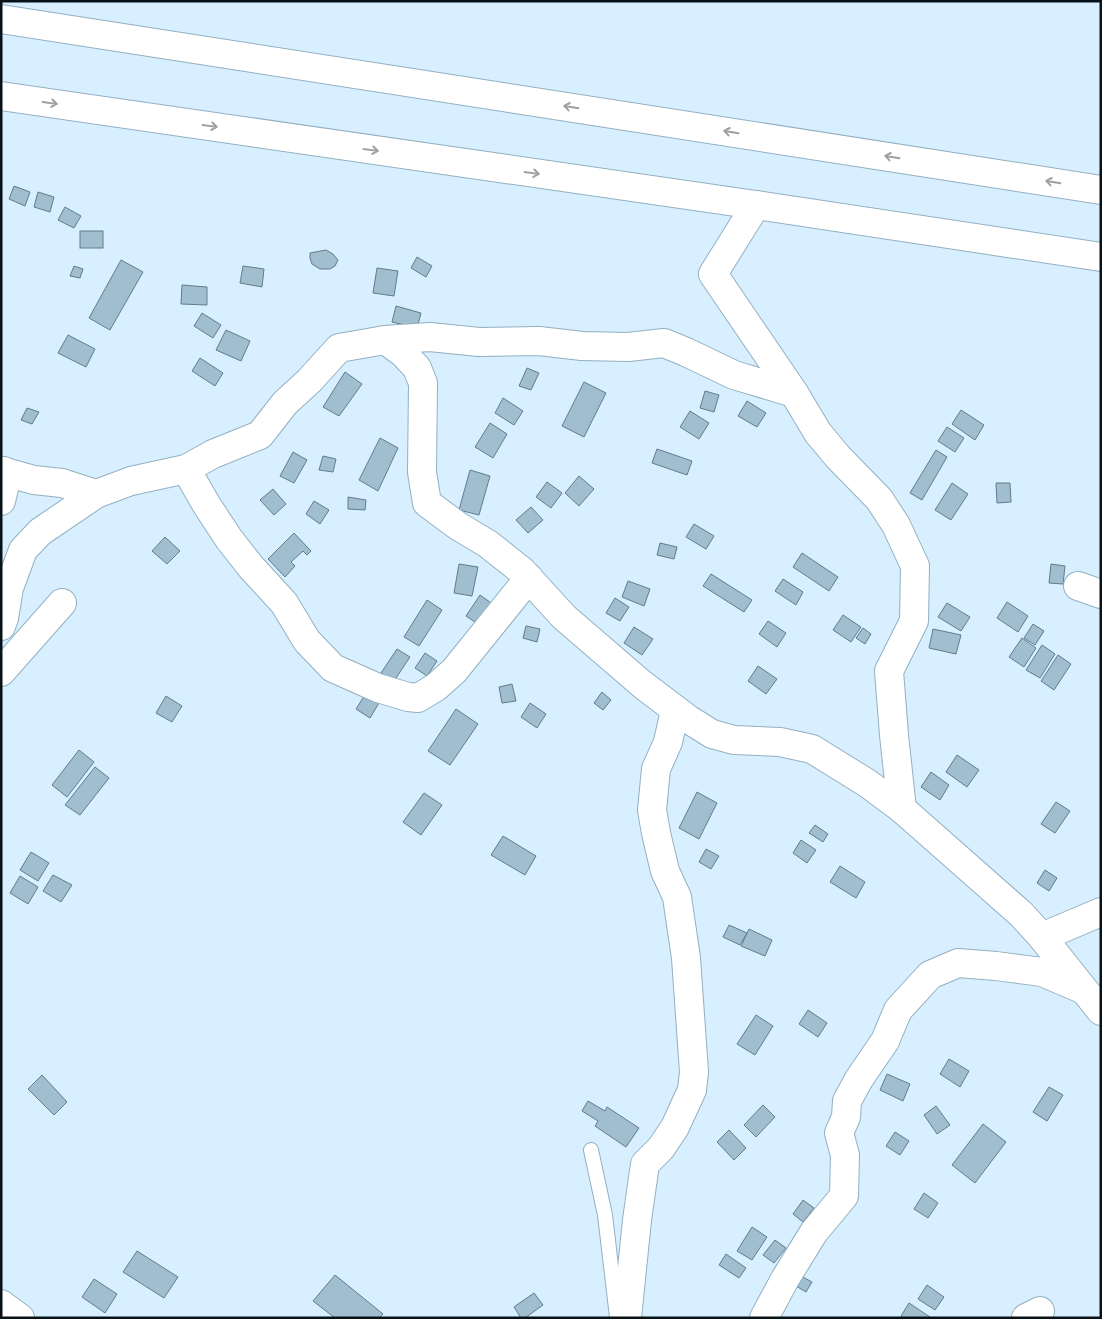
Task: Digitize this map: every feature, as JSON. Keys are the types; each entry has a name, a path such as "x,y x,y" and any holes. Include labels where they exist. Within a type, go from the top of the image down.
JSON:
{"street":[{"path":"1,18 1101,190"},
{"path":"1,96 1101,257"},
{"path":"756,205 713,274 794,393 818,433 838,457 879,499 896,525 915,566 914,621 889,671 902,809"},
{"path":"1,626 9,588 23,550 40,532 96,494 131,481 186,469 213,454 260,435 285,403 309,381 339,348 384,340 430,337 479,342 539,341 582,346 628,347 664,343 734,375 794,393"},
{"path":"384,340 403,353 417,368 423,383 422,472 427,503 458,526 488,544 522,571 564,617 629,673 688,720 712,734 734,740 780,742 812,749 867,783 902,809 1021,914 1042,937 1101,1011"},
{"path":"186,469 229,539 251,567 284,603 307,641 333,668 378,688 418,698 436,687 454,670 529,578"},
{"path":"1,500 5,484 3,471 34,480 62,483 96,494"},
{"path":"1,672 62,603"},
{"path":"627,1318 645,1164 661,1148 675,1127 692,1090 694,1072 686,958 677,897 665,871 652,810 656,769 668,742 675,710"},
{"path":"1042,937 1101,912"},
{"path":"764,1318 785,1278 814,1232 844,1196 845,1154 839,1133 846,1117 847,1101 859,1079 885,1041 898,1010 930,975 958,963 996,966 1042,972 1084,989"},
{"path":"1,1304 20,1318"}],"lane":[{"path":"591,1150 605,1216 617,1318"}],"building":[{"path":"14,186 30,192 25,206 9,199"},
{"path":"38,192 54,197 50,212 34,207"},
{"path":"65,207 81,216 74,228 58,220"},
{"path":"80,231 103,231 103,248 80,248"},
{"path":"326,250 338,260 335,266 330,269 320,269 312,264 310,253"},
{"path":"417,257 432,266 426,277 411,268"},
{"path":"121,260 143,272 110,330 89,318"},
{"path":"74,266 83,269 80,278 70,276"},
{"path":"243,266 264,269 262,287 240,283"},
{"path":"377,268 398,271 394,296 373,293"},
{"path":"182,285 207,287 207,305 181,304"},
{"path":"396,306 421,313 417,328 392,322"},
{"path":"202,313 221,325 213,338 194,326"},
{"path":"226,330 250,341 241,361 216,350"},
{"path":"68,335 95,349 86,367 58,353"},
{"path":"200,358 223,373 215,386 192,371"},
{"path":"527,368 539,373 531,390 519,386"},
{"path":"345,372 362,384 339,416 323,407"},
{"path":"584,382 606,393 584,437 562,426"},
{"path":"705,391 719,395 714,412 700,408"},
{"path":"503,398 523,411 514,425 495,413"},
{"path":"747,401 766,413 757,427 738,416"},
{"path":"27,408 39,412 32,424 21,420"},
{"path":"961,410 984,425 975,440 952,424"},
{"path":"690,411 709,423 699,439 680,427"},
{"path":"490,423 507,434 493,458 475,447"},
{"path":"947,427 964,438 955,452 938,441"},
{"path":"380,438 398,448 378,491 359,480"},
{"path":"657,449 692,461 687,475 652,463"},
{"path":"936,450 947,457 922,500 910,493"},
{"path":"293,452 307,460 294,483 280,476"},
{"path":"323,456 336,459 333,472 319,470"},
{"path":"470,470 490,476 479,515 459,510"},
{"path":"579,476 594,489 579,506 565,493"},
{"path":"547,482 562,493 551,508 536,497"},
{"path":"952,483 968,494 951,520 935,510"},
{"path":"996,483 1010,483 1011,502 997,503"},
{"path":"273,489 286,504 274,515 260,500"},
{"path":"348,497 366,500 365,510 348,509"},
{"path":"314,501 329,510 320,524 306,514"},
{"path":"531,507 543,520 528,533 516,520"},
{"path":"694,524 714,536 706,549 686,537"},
{"path":"294,533 311,551 307,555 303,551 291,562 295,566 285,577 268,559"},
{"path":"165,537 180,551 167,564 152,551"},
{"path":"660,543 677,547 674,559 657,555"},
{"path":"802,553 838,577 829,591 793,567"},
{"path":"459,564 478,567 472,596 454,593"},
{"path":"1051,564 1065,566 1063,584 1049,583"},
{"path":"711,574 752,600 744,612 703,586"},
{"path":"783,579 803,592 796,605 775,591"},
{"path":"628,581 650,589 644,606 622,597"},
{"path":"480,595 494,605 481,626 466,616"},
{"path":"615,598 629,607 620,621 606,613"},
{"path":"427,600 442,610 419,646 404,637"},
{"path":"1007,602 1028,616 1018,632 997,618"},
{"path":"947,603 970,617 961,631 938,617"},
{"path":"843,615 861,627 851,642 833,630"},
{"path":"768,621 786,633 777,647 759,634"},
{"path":"1033,624 1044,631 1035,645 1024,638"},
{"path":"526,626 540,629 537,642 523,638"},
{"path":"634,627 653,639 642,655 624,643"},
{"path":"863,628 871,634 865,644 856,638"},
{"path":"933,629 961,635 956,654 929,648"},
{"path":"1022,638 1036,648 1024,667 1009,657"},
{"path":"1042,645 1055,654 1040,678 1026,670"},
{"path":"397,649 410,657 392,684 379,676"},
{"path":"425,653 437,661 427,676 415,668"},
{"path":"1058,655 1071,664 1054,690 1041,681"},
{"path":"758,666 777,679 766,694 748,681"},
{"path":"512,684 516,701 502,703 499,687"},
{"path":"368,690 382,698 370,718 356,709"},
{"path":"602,692 611,700 603,710 594,703"},
{"path":"166,696 182,706 172,722 156,713"},
{"path":"530,703 546,714 537,728 521,717"},
{"path":"456,709 478,724 450,765 428,751"},
{"path":"79,750 94,762 67,797 52,785"},
{"path":"957,755 979,770 967,787 946,772"},
{"path":"95,767 109,778 80,815 65,805"},
{"path":"931,772 949,785 940,800 921,787"},
{"path":"697,792 717,803 699,839 679,828"},
{"path":"424,793 442,805 421,835 403,822"},
{"path":"1056,802 1070,811 1055,833 1041,824"},
{"path":"815,825 828,834 823,842 809,833"},
{"path":"503,836 536,856 525,875 491,855"},
{"path":"801,840 816,850 807,863 793,853"},
{"path":"706,849 719,856 711,869 699,862"},
{"path":"31,852 49,863 38,881 20,870"},
{"path":"840,866 865,882 856,898 830,882"},
{"path":"1045,870 1057,878 1049,891 1037,883"},
{"path":"53,875 72,885 61,902 43,891"},
{"path":"20,876 38,887 28,904 10,893"},
{"path":"729,925 747,933 740,945 723,937"},
{"path":"749,929 772,940 765,956 741,946"},
{"path":"808,1010 827,1023 818,1037 799,1024"},
{"path":"756,1015 773,1026 755,1055 737,1044"},
{"path":"949,1059 969,1071 960,1087 940,1074"},
{"path":"887,1074 910,1084 903,1101 880,1090"},
{"path":"42,1075 67,1102 54,1115 28,1089"},
{"path":"1049,1087 1063,1095 1047,1121 1033,1112"},
{"path":"588,1101 605,1111 607,1107 639,1128 626,1147 595,1126 598,1121 582,1111"},
{"path":"763,1105 775,1117 756,1137 744,1125"},
{"path":"936,1106 950,1125 937,1134 924,1115"},
{"path":"983,1124 1006,1142 975,1183 952,1165"},
{"path":"729,1130 746,1148 734,1160 717,1142"},
{"path":"895,1132 909,1141 900,1155 886,1146"},
{"path":"924,1193 938,1203 928,1218 914,1209"},
{"path":"803,1200 814,1208 803,1222 793,1214"},
{"path":"752,1227 767,1237 752,1260 737,1251"},
{"path":"775,1240 786,1248 774,1263 763,1255"},
{"path":"137,1251 178,1277 164,1298 123,1272"},
{"path":"726,1254 746,1268 739,1278 719,1265"},
{"path":"335,1275 383,1314 379,1318 335,1318 313,1301"},
{"path":"801,1276 812,1282 806,1292 796,1286"},
{"path":"94,1279 117,1294 105,1313 82,1297"},
{"path":"927,1285 944,1297 935,1310 918,1299"},
{"path":"534,1293 543,1305 525,1318 521,1318 514,1307"},
{"path":"909,1303 930,1317 903,1318 901,1316"}]}
